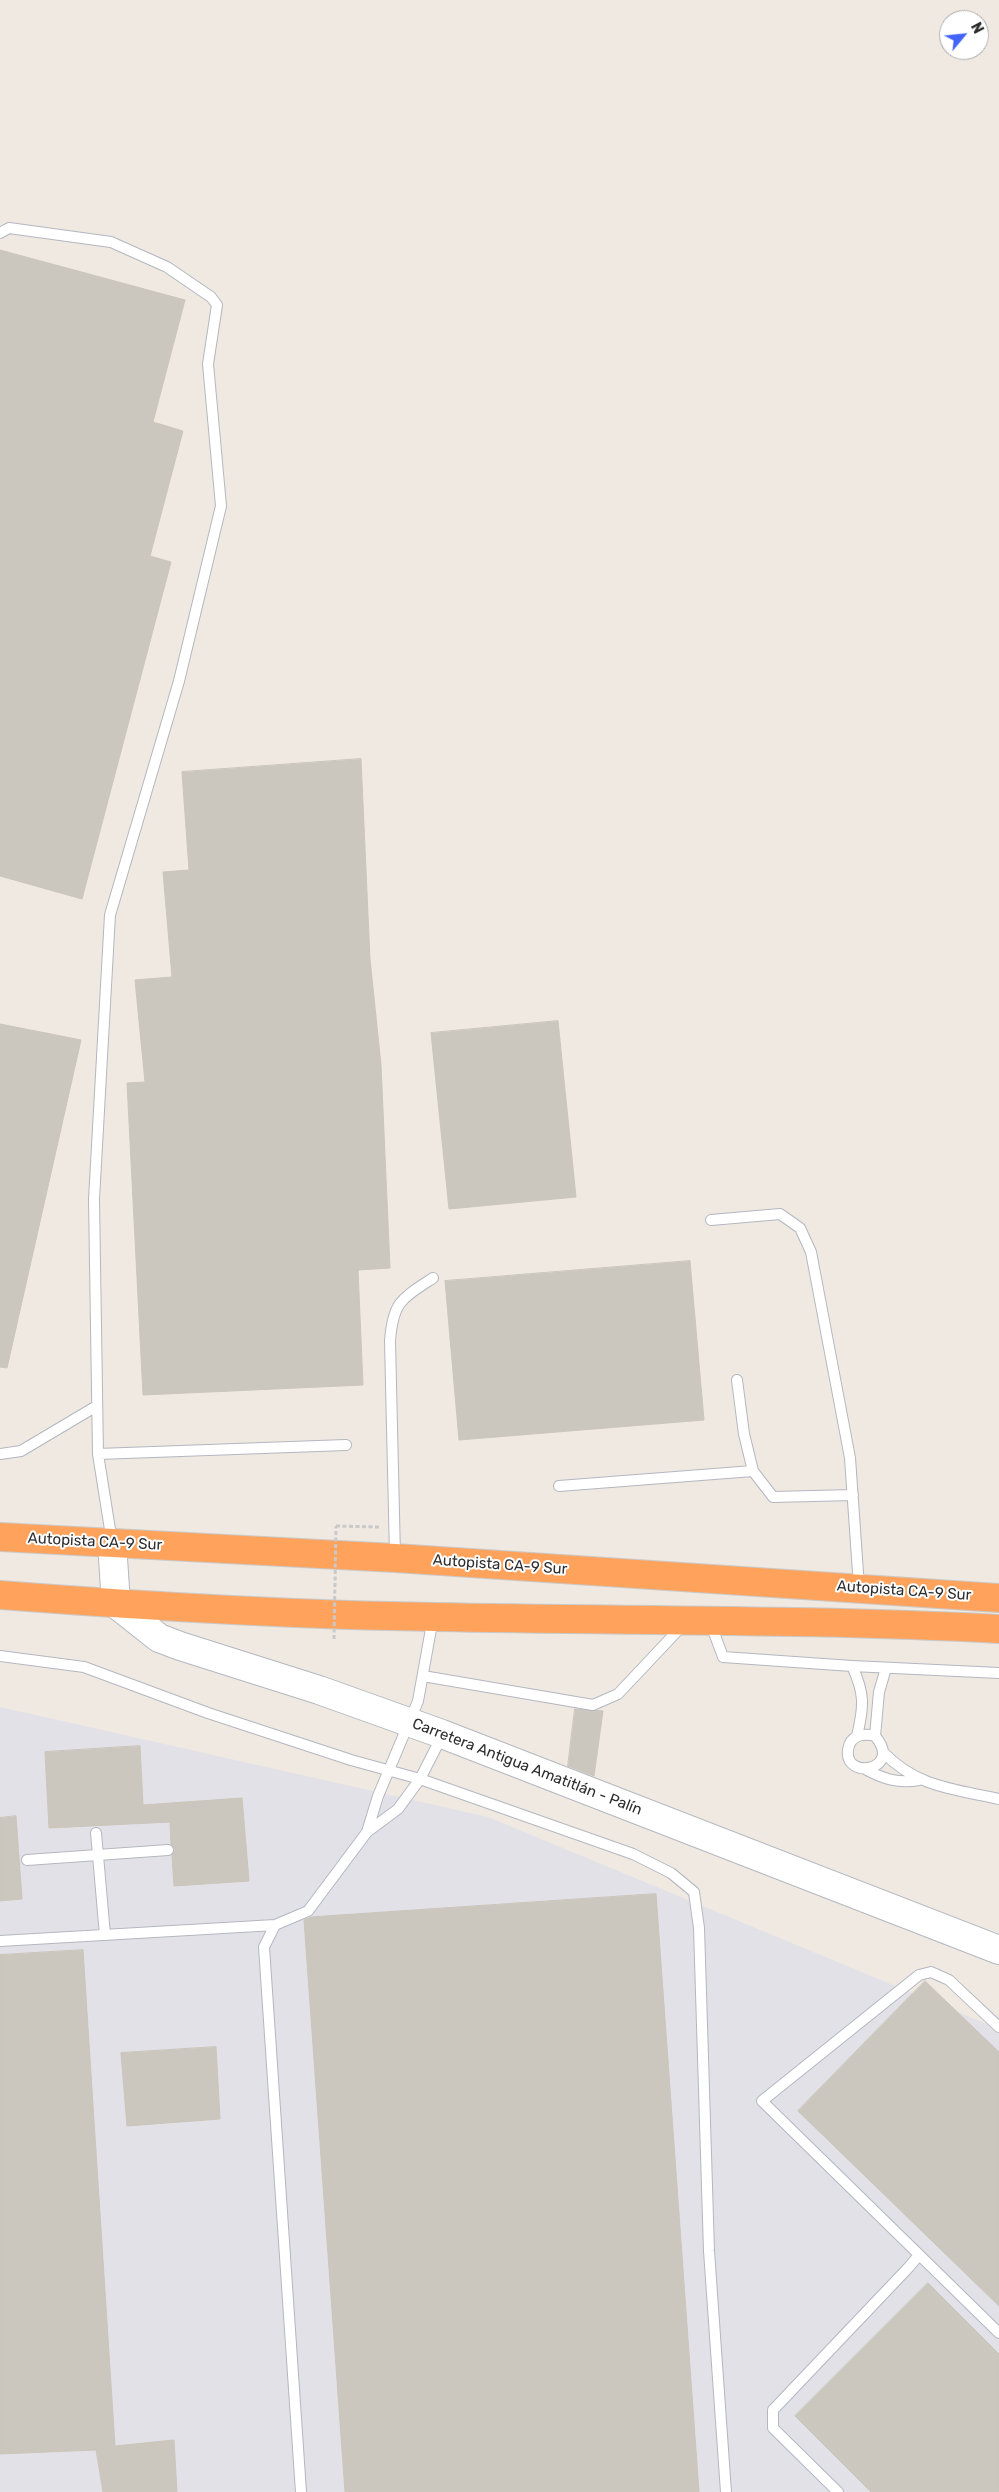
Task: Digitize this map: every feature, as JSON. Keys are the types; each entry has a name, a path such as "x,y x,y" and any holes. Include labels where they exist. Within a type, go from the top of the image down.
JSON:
{"highway":[{"name":"Autopista CA-9 Sur","path":"0,1537 394,1558 999,1598"},
{"name":"Autopista CA-9 Sur","path":"0,1595 116,1604 433,1617 888,1623 999,1628"}],"main road":[{"path":"112,1543 116,1604"},
{"name":"Carretera Antigua Amatitlán - Palín","path":"116,1604 159,1638 442,1734 999,1950"}],"lane":[{"path":"0,232 9,228 111,242 167,267 211,297 217,305 208,364 221,506 178,681 110,914 94,1199 95,1407 98,1454 112,1543"},
{"path":"711,1220 780,1214 800,1228 811,1252 850,1458 859,1588"},
{"path":"394,1558 390,1341 392,1318 400,1302 432,1278"},
{"path":"737,1380 744,1434 753,1471 773,1498 853,1495"},
{"path":"0,1454 21,1451 95,1407"},
{"path":"98,1454 346,1445"},
{"path":"559,1486 753,1471"},
{"path":"367,1832 418,1701 433,1617"},
{"path":"423,1676 593,1705 618,1694 698,1621 723,1657 886,1668 999,1673"},
{"path":"0,1656 84,1667 216,1716 351,1760 420,1778 633,1854 671,1873 694,1892 699,1928 709,2251 726,2492"},
{"path":"852,1666 861,1685 864,1706 857,1736 851,1742 848,1751 850,1760 856,1767 865,1769 883,1779 906,1783 919,1780"},
{"path":"875,1736 879,1692 886,1668"},
{"path":"0,1941 275,1925 308,1910 367,1832 398,1809 420,1778 442,1734"},
{"path":"857,1736 866,1734 875,1736 881,1743 883,1752 881,1761 874,1767 865,1769"},
{"path":"883,1752 897,1767 919,1780 999,1800"},
{"path":"96,1833 105,1935"},
{"path":"27,1860 168,1850"},
{"path":"275,1925 264,1948 301,2492"},
{"path":"999,2026 949,1980 931,1972 919,1974 762,2101 999,2333"},
{"path":"838,2492 773,2428 774,2410 910,2267 919,2255"}],"path":[{"path":"334,1639 336,1526 385,1527"}],"shaded area":[{"path":"0,1707 488,1817 999,2029 999,2492 0,2492"}],"building":[{"path":"0,250 185,300 153,422 183,431 150,556 171,562 82,899 0,876"},
{"path":"361,759 370,959 381,1065 390,1268 358,1270 363,1385 143,1395 127,1083 145,1082 135,980 172,977 163,872 189,870 182,772"},
{"path":"558,1021 576,1197 449,1209 431,1033"},
{"path":"0,1024 81,1040 7,1368 0,1367"},
{"path":"690,1261 704,1420 459,1440 445,1281"},
{"path":"575,1709 603,1711 594,1776 568,1766"},
{"path":"140,1746 143,1805 242,1798 249,1881 174,1886 172,1856 175,1849 171,1844 170,1822 49,1828 45,1752"},
{"path":"16,1816 22,1899 0,1901 0,1818"},
{"path":"656,1894 699,2492 345,2492 304,1920 312,1917"},
{"path":"83,1950 115,2446 174,2440 177,2492 103,2492 96,2450 0,2454 0,1955"},
{"path":"925,1981 999,2052 999,2306 798,2111"},
{"path":"216,2047 220,2119 127,2126 121,2053"},
{"path":"928,2283 999,2354 999,2492 871,2492 795,2416"}]}
